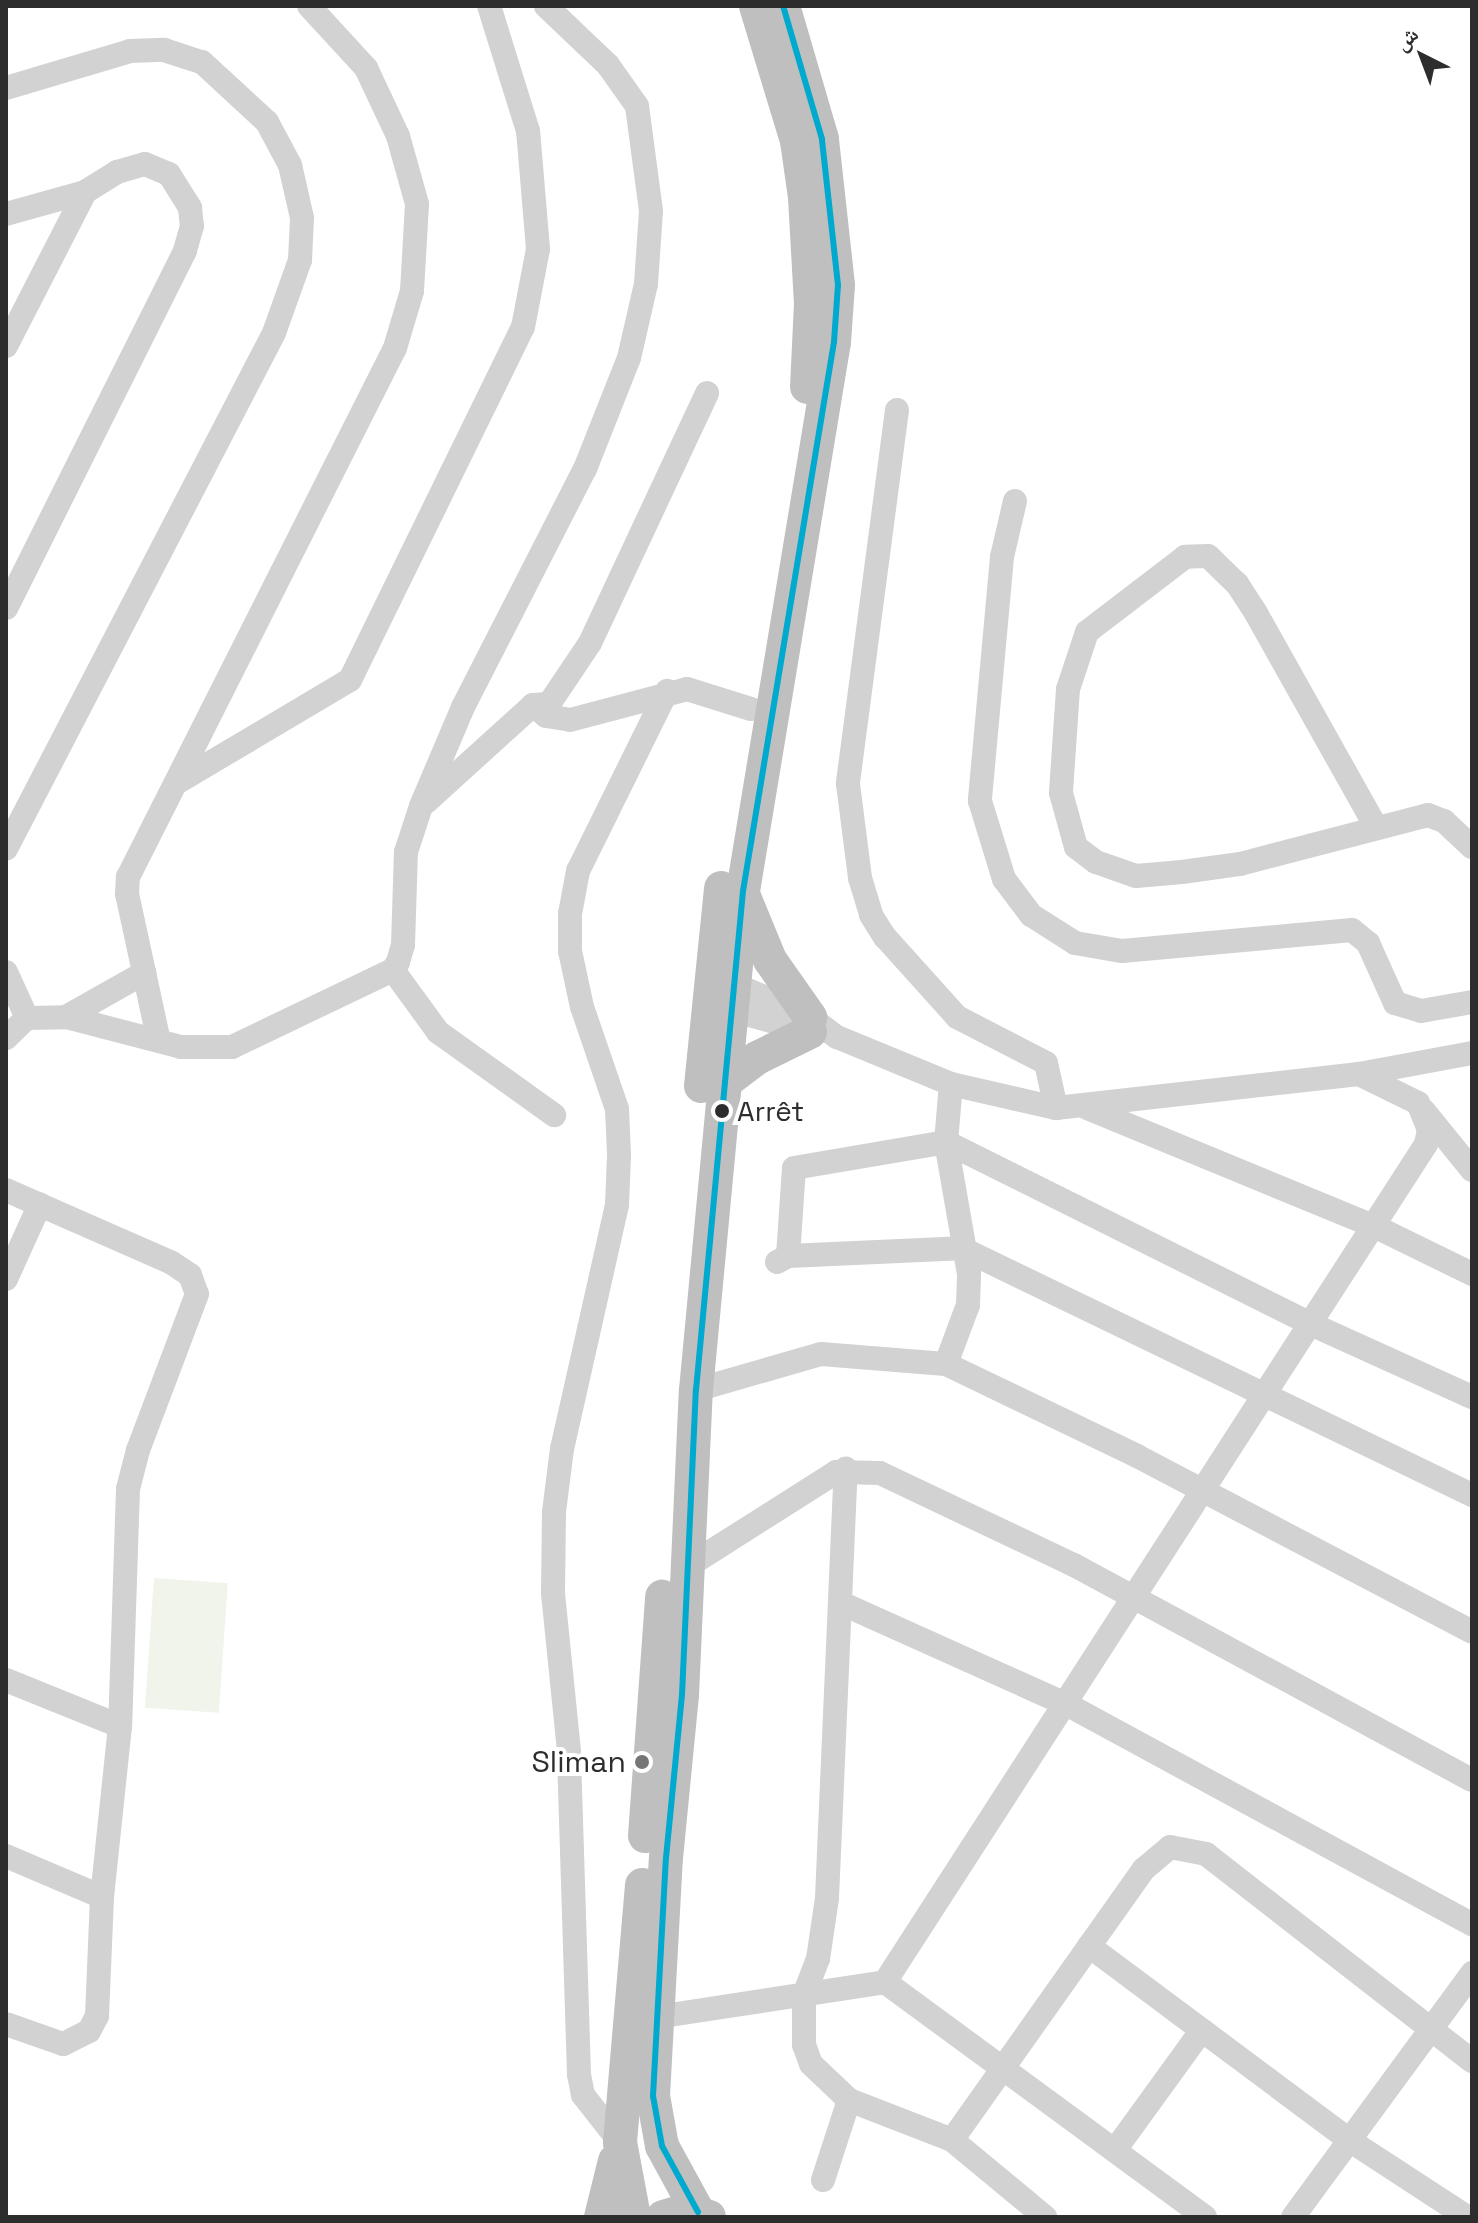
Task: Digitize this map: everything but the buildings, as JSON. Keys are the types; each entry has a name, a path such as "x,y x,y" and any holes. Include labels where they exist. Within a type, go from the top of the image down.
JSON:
{"highway":[{"path":"601,2217 620,2142 721,993 751,709 804,409 811,303 797,141 756,6"},
{"path":"704,2214 662,2146 655,2122 657,2017 682,1695 685,1568 696,1390 724,1083 721,993 743,891 834,342 838,285 822,139 783,6"},
{"path":"724,1083 757,1058 819,1029 770,960 743,891"},
{"path":"620,2142 634,2217"},
{"path":"663,2217 678,2211 704,2214"}],"street":[{"path":"158,1037 128,877 395,348 412,291 417,204 398,136 366,68 309,6"},
{"path":"178,782 350,680 523,327 538,249 528,131 489,6"},
{"path":"6,1038 27,1018 66,1017 205,1050 232,1047 393,970 403,945 406,852 421,806 463,707 585,469 629,358 646,284 651,211 637,106 608,65 546,6"},
{"path":"6,88 130,51 164,50 202,62 267,122 290,165 302,218 300,260 274,333 6,849"},
{"path":"6,214 85,192 129,167 158,167 182,192 192,226 185,251 6,608"},
{"path":"6,346 85,192"},
{"path":"421,806 533,705 549,704 590,643 707,393"},
{"path":"897,410 848,784 860,878 871,915 885,937 957,1017 1046,1063 1056,1108"},
{"path":"1015,501 1002,557 980,801 1004,879 1031,915 1075,943 1122,951 1352,930 1368,943 1395,1003 1421,1011 1472,1002"},
{"path":"1376,827 1256,613 1237,584 1208,556 1185,557 1087,632 1068,689 1061,793 1076,847 1096,862 1136,876 1240,864 1428,815 1444,821 1472,847"},
{"path":"533,705 559,721 667,691 687,689 751,709"},
{"path":"620,2142 583,2095 579,2074 569,1751 553,1593 562,1449 617,1205 619,1155 617,1109 582,1007 570,951 570,914 578,871 667,691"},
{"path":"393,970 438,1032 554,1115"},
{"path":"6,972 27,1018"},
{"path":"66,1017 144,973"},
{"path":"721,993 819,1029 951,1084 1056,1108 1359,1074 1472,1053"},
{"path":"1359,1074 1418,1103 1472,1170"},
{"path":"946,1364 968,1305 969,1274 961,1248 946,1142 951,1084"},
{"path":"885,1982 1376,1227 1426,1144 1429,1130 1418,1103"},
{"path":"1084,1107 1376,1227 1472,1274"},
{"path":"1472,1397 1313,1325 946,1142 794,1168 782,1259 961,1248 1472,1495"},
{"path":"6,1190 172,1263 196,1284 195,1308 138,1450 128,1489 120,1726 102,1897 97,2016 89,2031 63,2044 6,2024"},
{"path":"6,1279 40,1204"},
{"path":"696,1390 821,1354 946,1364 1137,1456 1204,1494 1472,1632"},
{"path":"846,1468 843,1604 827,1898 818,1959 804,1995 804,2045 811,2064 849,2100 952,2140 1045,2217"},
{"path":"685,1568 846,1468 880,1473 1136,1599 1472,1780"},
{"path":"843,1604 1068,1705 1472,1924"},
{"path":"6,1680 120,1726"},
{"path":"952,2140 1001,2066 1157,1855 1182,1846 1206,1854 1472,2061"},
{"path":"6,1856 102,1897"},
{"path":"1089,1946 1349,2140 1467,2217"},
{"path":"1293,2217 1427,2028 1472,1973"},
{"path":"657,2017 885,1982 1205,2217"},
{"path":"1115,2150 1202,2030"},
{"path":"823,2180 849,2100"}],"shaded area":[{"path":"154,1578 228,1583 219,1713 145,1708"}],"transit line":[{"path":"698,2212 662,2146 653,2096 666,1858 682,1695 696,1390 743,891 834,342 838,285 822,139 783,6"}],"place":[{"name":"Arrêt","path":"722,1111"},
{"name":"Sliman","path":"642,1762"}]}
